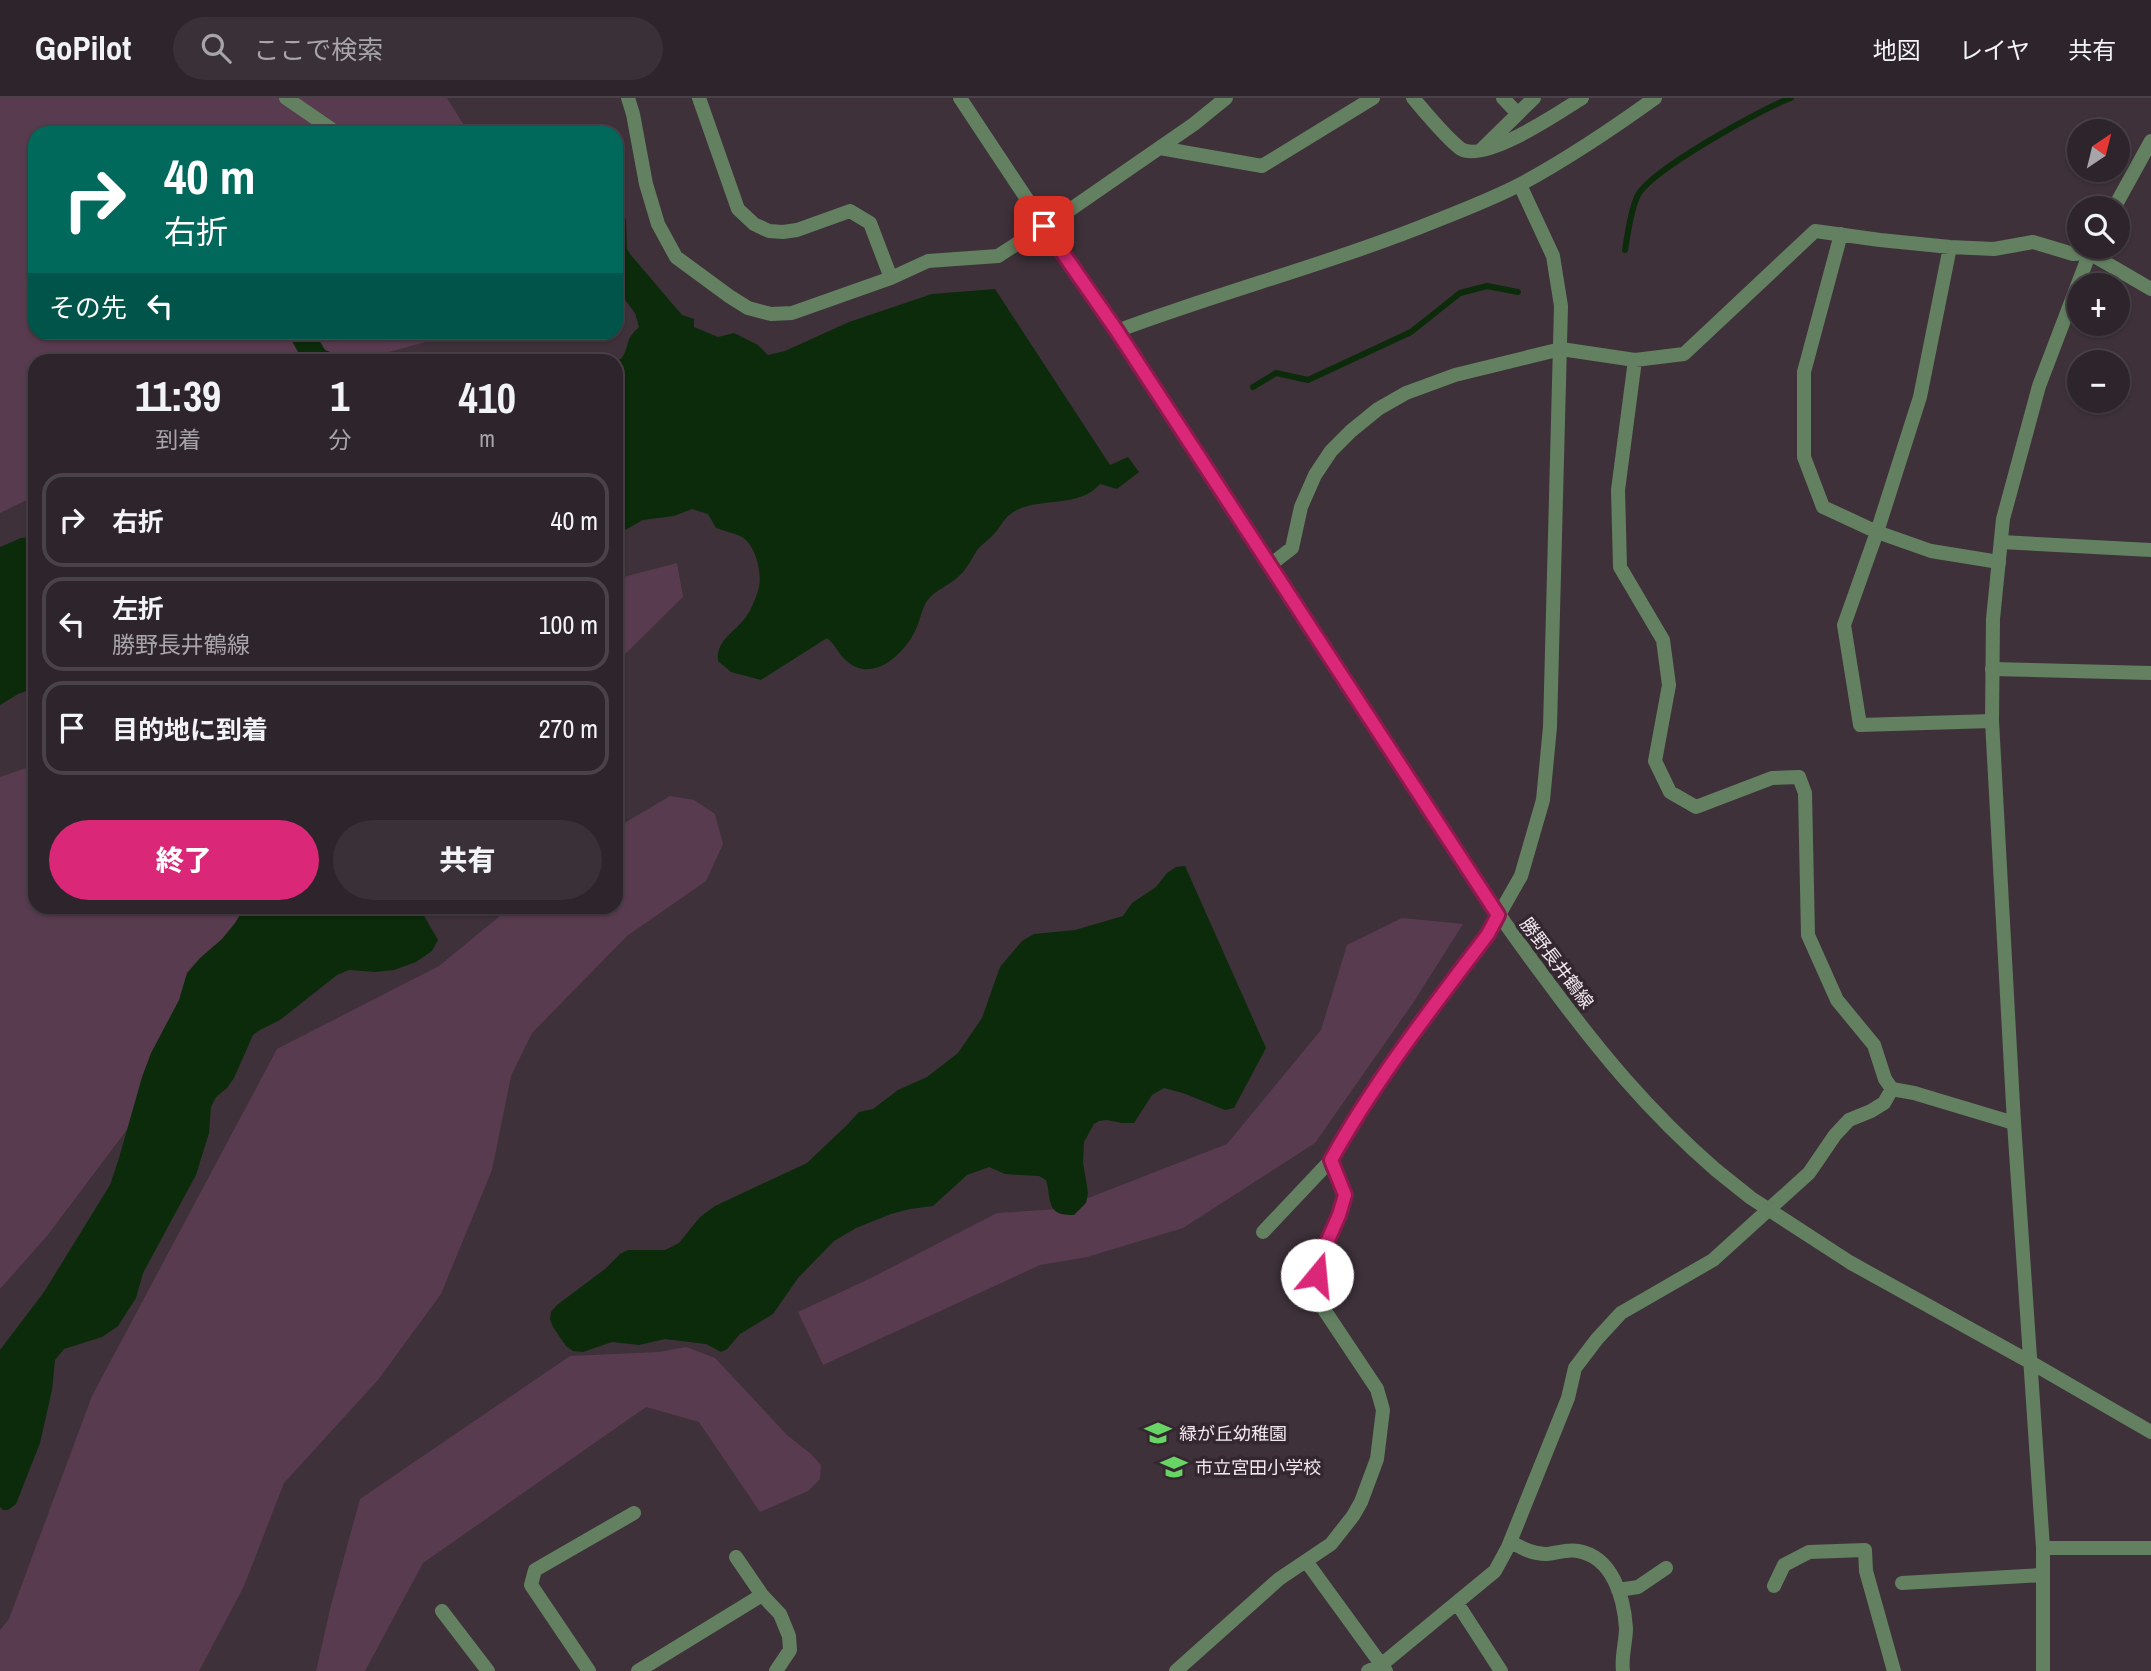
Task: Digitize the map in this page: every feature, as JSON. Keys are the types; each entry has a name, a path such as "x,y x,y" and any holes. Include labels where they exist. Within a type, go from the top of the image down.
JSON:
{"street":[{"path":"286,98 327,126"},
{"path":"628,98 646,184 658,224 676,257 748,308 771,314 792,313 891,278 928,261 998,256 1160,148 1226,98"},
{"path":"699,98 738,209 754,224 783,232 797,230 850,211 870,223 891,278"},
{"name":"勝野長井鶴線","path":"960,98 1117,331 1498,915 1595,1046 1644,1103 1678,1137 1751,1198 1851,1264 2151,1432"},
{"path":"1160,148 1262,166 1373,98"},
{"path":"1413,98 1463,150 1478,153 1499,146 1582,98"},
{"path":"1503,98 1518,114"},
{"path":"1478,153 1534,98"},
{"path":"1117,331 1398,236 1520,185 1607,132 1655,98"},
{"path":"2120,196 2151,141"},
{"path":"1263,1232 1331,1160 1367,1099 1406,1042 1488,934 1521,876 1543,800 1550,727 1561,306 1553,256 1520,185"},
{"path":"1270,565 1292,548 1314,475 1331,451 1378,409 1406,393 1455,374 1561,349 1635,360 1684,354 1815,231 1950,247 1994,249 2034,243 2067,252"},
{"path":"1841,234 1804,372 1804,457 1823,507 1877,532 1931,551 1999,562"},
{"path":"1950,247 1920,397 1877,532 1843,625 1860,725 1992,721"},
{"path":"2043,1671 2043,1548 2014,1123 1992,721 1993,619 2003,519 2039,386 2088,259"},
{"path":"2105,259 2151,289"},
{"path":"1635,360 1618,490 1620,567 1663,639 1669,685 1655,761 1670,792 1696,807 1772,778 1799,777 1805,793 1808,935 1837,1000 1874,1045 1885,1079 1892,1089 2014,1123"},
{"path":"2001,542 2151,550"},
{"path":"1992,669 2151,673"},
{"path":"1306,1561 1378,1669 1495,1571 1511,1542 1568,1398 1575,1368 1597,1339 1621,1313 1713,1260 1808,1173 1849,1120 1884,1102 1892,1089"},
{"path":"1176,1671 1279,1579 1331,1544 1361,1502 1377,1459 1383,1410 1377,1389 1321,1305 1317,1275 1321,1256 1345,1195 1331,1160"},
{"path":"589,1671 531,1585 535,1570 634,1513"},
{"path":"1511,1542 1528,1552 1545,1554 1580,1551 1602,1563 1614,1578 1626,1629 1623,1671"},
{"path":"2043,1548 2151,1548"},
{"path":"1774,1586 1784,1565 1809,1552 1865,1550 1866,1570 1894,1671"},
{"path":"736,1557 762,1595 780,1614 789,1636 790,1650 776,1671"},
{"path":"1618,1590 1638,1587 1666,1568"},
{"path":"1902,1583 2043,1575"},
{"path":"638,1671 762,1595"},
{"path":"1457,1603 1501,1671"},
{"path":"442,1611 488,1671"}],"shaded area":[{"path":"0,98 447,98 465,126 28,126 28,340 433,340 381,354 28,354 28,499 0,513"},
{"path":"623,215 626,219 627,249 630,254 682,315 694,319 694,327 718,337 734,333 758,345 768,355 785,351 849,322 932,294 995,289 1110,465 1128,457 1139,472 1117,489 1100,484 1079,498 1029,506 1007,517 978,549 963,572 930,597 910,640 887,663 867,669 858,668 845,660 827,638 761,680 731,672 718,661 718,654 723,642 748,614 759,587 760,574 751,546 742,537 716,528 708,514 692,509 674,516 643,520 623,531 623,355 631,336 639,327 635,313 623,297"},
{"path":"292,340 319,340 325,350 335,354 300,354"},
{"path":"28,538 28,690 0,705 0,547"},
{"path":"677,563 683,597 623,656 623,577"},
{"path":"28,767 28,914 273,914 177,1063 47,1236 0,1289 0,777"},
{"path":"670,796 694,800 715,814 723,844 706,881 627,936 532,1033 511,1076 492,1170 441,1294 378,1380 284,1483 244,1586 199,1671 0,1671 0,1630 9,1619 92,1396 277,1049 439,966 502,914 623,914 623,824"},
{"path":"1185,866 1266,1048 1234,1108 1225,1110 1164,1088 1152,1095 1134,1123 1107,1120 1094,1124 1084,1142 1083,1162 1088,1193 1086,1203 1074,1215 1065,1215 1054,1210 1046,1180 1039,1176 1005,1174 989,1167 967,1175 933,1206 891,1214 856,1228 834,1241 798,1278 773,1314 740,1334 721,1352 706,1344 665,1339 639,1345 612,1342 583,1352 573,1351 566,1346 553,1327 551,1312 620,1254 628,1250 665,1250 679,1243 700,1217 715,1206 807,1163 859,1112 873,1109 898,1090 927,1077 958,1053 982,1018 1000,967 1022,941 1034,934 1075,930 1123,916 1132,903 1156,887 1167,873 1176,867"},
{"path":"241,914 423,914 438,940 432,951 416,962 394,970 349,970 337,975 280,1020 253,1035 234,1078 216,1097 211,1107 209,1133 196,1175 143,1273 136,1298 118,1326 102,1337 64,1349 55,1360 52,1390 40,1443 16,1504 3,1510 0,1507 0,1350 44,1292 110,1185 142,1077 151,1053 179,1000 187,973"},
{"path":"1402,918 1463,924 1413,1003 1315,1143 1183,1228 1087,1257 1040,1265 823,1365 798,1312 997,1213 1060,1209 1227,1144 1321,1030 1347,945"},
{"path":"686,1347 715,1358 788,1436 821,1465 820,1479 808,1491 760,1512 699,1422 646,1407 423,1563 365,1671 316,1671 360,1499 570,1356 659,1352"}],"waterway":[{"path":"1625,250 1635,203 1645,186 1661,172 1707,142 1791,98"},
{"path":"1253,387 1276,373 1308,380 1411,332 1460,293 1487,286 1518,292"}],"place":[{"name":"緑が丘幼稚園","path":"1158,1433"},
{"name":"市立宮田小学校","path":"1174,1467"}],"route":[{"path":"1044,226 1117,331 1498,915 1488,934 1406,1042 1367,1099 1331,1160 1345,1195 1321,1256 1317,1275"}]}
